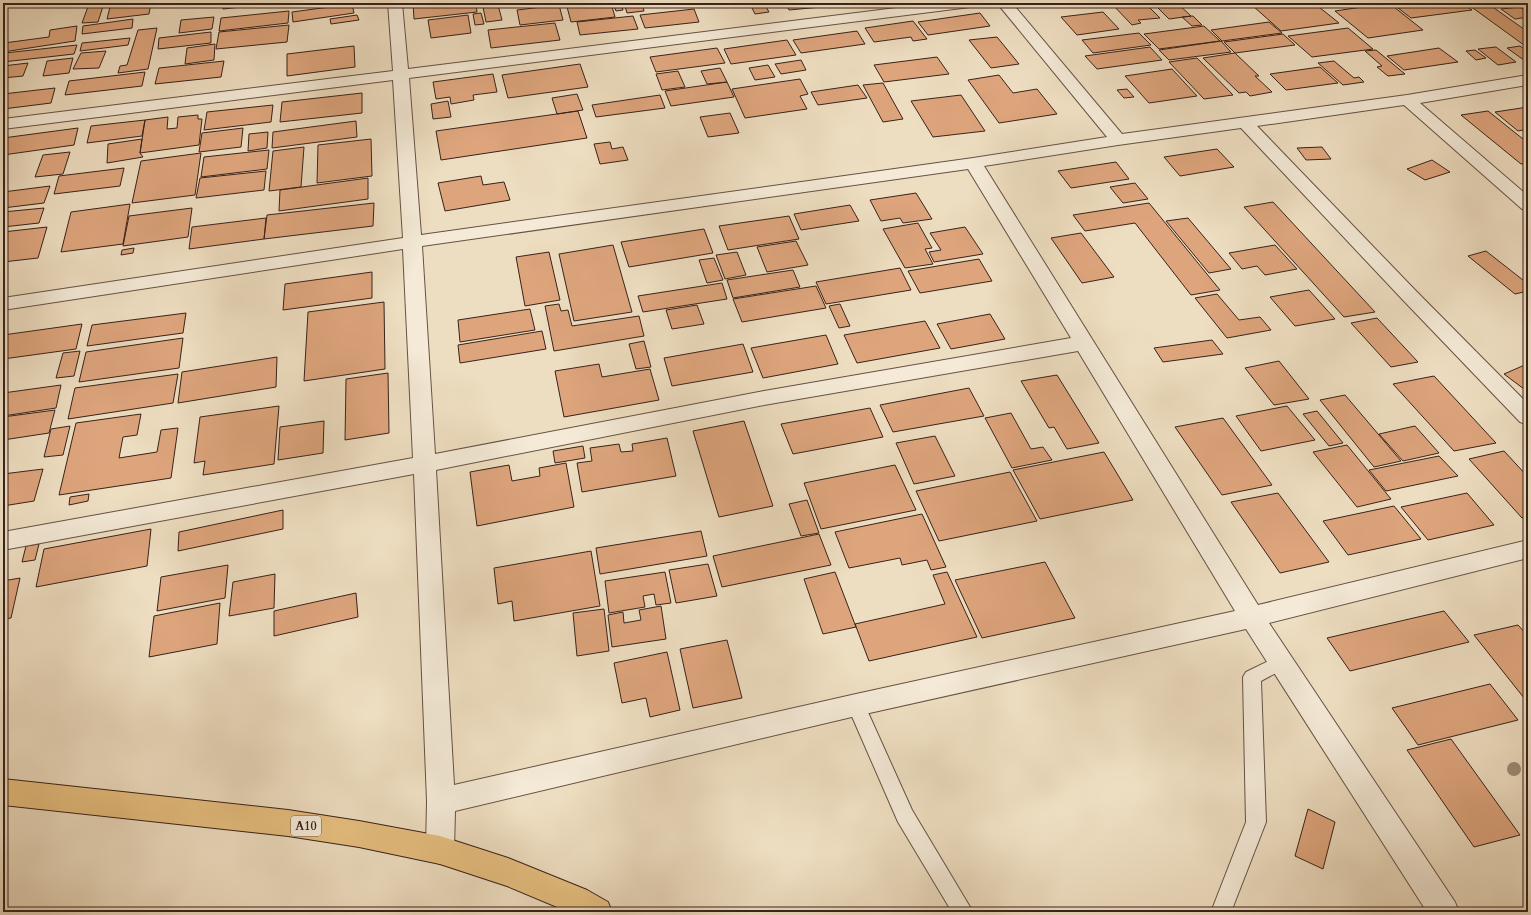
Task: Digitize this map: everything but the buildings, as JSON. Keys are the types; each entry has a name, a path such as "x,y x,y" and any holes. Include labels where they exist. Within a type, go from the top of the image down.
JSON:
{"main road":[{"name":"A10","path":"3,792 288,823 359,834 440,850 508,872 577,900 597,912"}],"street":[{"path":"395,3 412,242 424,464 441,801 440,850"},
{"path":"3,124 970,3"},
{"path":"1004,3 1118,140"},
{"path":"3,304 412,242 973,163 1118,140 1407,100 1528,80"},
{"path":"1407,100 1528,205"},
{"path":"1245,122 1410,296 1528,417"},
{"path":"973,163 1252,617 1444,912"},
{"path":"3,541 424,464 764,398 1083,343"},
{"path":"441,801 856,704 1252,617 1528,549"}],"lane":[{"path":"1220,912 1256,822 1252,677 1281,662"},
{"path":"856,704 905,816 963,912"}]}
